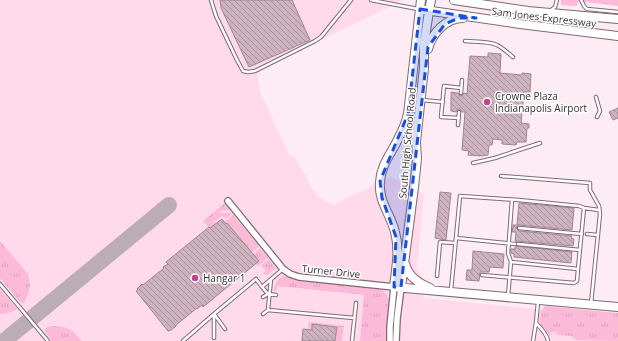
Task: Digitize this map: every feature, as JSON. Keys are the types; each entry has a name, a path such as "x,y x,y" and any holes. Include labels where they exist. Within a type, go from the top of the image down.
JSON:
{"street":[{"name":"South High School Road","path":"397,287 396,237 393,225 382,198 380,181 382,171 388,157 399,139 408,114 421,0"},
{"name":"South High School Road","path":"397,287 404,260 414,187 417,160 416,142 424,68 424,44 431,0"},
{"name":"Sam Jones Expressway","path":"454,0 528,11 618,20"},
{"path":"491,0 528,11"},
{"name":"Sam Jones Expressway","path":"420,9 476,18 618,36"},
{"path":"424,68 429,43 440,28 459,18 476,18"},
{"name":"Turner Drive","path":"228,201 284,269 290,274 299,278 397,287"},
{"path":"404,260 409,273 413,278 438,290"},
{"path":"397,287 618,307"},
{"path":"390,341 390,326 397,287"},
{"path":"396,341 397,287"}],"lane":[{"path":"211,0 216,16 239,64 243,71 248,72 268,64 321,37 351,0"},
{"path":"371,0 420,9"},
{"path":"538,12 552,9 556,6 557,0"},
{"path":"581,0 587,9 618,12"},
{"path":"465,41 497,45 513,57"},
{"path":"461,93 462,80"},
{"path":"459,118 442,117 444,86 461,88"},
{"path":"596,97 600,111 597,117"},
{"path":"410,98 443,102"},
{"path":"458,125 459,112"},
{"path":"473,163 495,158 540,143"},
{"path":"501,176 590,183 590,190 599,206 598,235 591,304"},
{"path":"451,292 460,196 579,206 599,210"},
{"path":"508,297 511,262 508,253 508,243 511,227 512,200"},
{"path":"482,275 574,283 577,281 584,208"},
{"path":"519,228 582,234"},
{"path":"587,234 598,235"},
{"path":"456,238 580,250"},
{"path":"437,276 440,242 455,243"},
{"path":"511,262 578,269"},
{"path":"262,287 284,269"},
{"path":"183,341 256,279 269,294 276,295"},
{"path":"268,310 271,279"},
{"path":"0,284 48,341"},
{"path":"264,297 269,294"},
{"path":"533,341 538,300"},
{"path":"352,341 356,303"},
{"path":"263,314 268,310 354,318"},
{"path":"214,314 225,328"},
{"path":"214,314 214,338"},
{"path":"536,323 544,332 548,341"}],"highlighted area":[{"path":"420,9 476,18 459,18 445,24 428,47 401,287 394,287 396,237 382,198 380,181 408,114"}],"shaded area":[{"path":"0,0 403,0 262,69 258,74 261,94 290,157 294,155 318,197 333,205 391,177 424,194 417,268 424,279 423,298 618,317 618,341 0,341"}],"green space":[{"path":"561,0 618,0 618,6 578,1 577,6 561,5"},
{"path":"225,203 231,210 220,211 221,213 232,213 226,219 222,216 215,221 214,220 213,221 216,223 209,228 203,221"},
{"path":"233,215 259,246 253,252 251,252 227,223 226,224 224,222"},
{"path":"0,241 28,274 30,285 29,292 24,303 19,301 0,278"},
{"path":"260,248 268,258 258,266 256,264 259,261 254,255"},
{"path":"269,259 276,268 266,275 263,273 266,271 261,265"},
{"path":"283,276 299,281 381,289 386,293 389,300 387,341 360,341 364,295 277,286 277,290 275,291 276,282"},
{"path":"0,289 17,309 16,310 0,314"},
{"path":"547,306 618,313 618,341 576,340 571,336 557,335 556,332 550,332 550,334 554,333 550,336 540,325 540,315 544,307"},
{"path":"309,322 344,326 342,341 335,341 337,326 312,324 312,330 308,330"},
{"path":"47,327 64,327 70,330 82,341 52,341 45,331"}],"building":[{"path":"220,0 292,0 310,40 249,67 221,8"},
{"name":"Crowne Plaza Indianapolis Airport","path":"488,53 501,54 500,73 522,75 522,73 531,74 530,92 524,92 521,123 529,124 529,128 527,128 526,142 517,142 516,145 502,144 502,140 493,139 492,145 489,145 488,155 468,155 469,151 462,150 465,112 462,112 460,109 456,112 451,111 451,92 458,93 460,96 464,93 467,94 470,56 488,57"},
{"path":"618,108 618,118 613,120 609,112"},
{"path":"440,192 451,193 446,240 435,238"},
{"path":"519,203 574,208 572,230 519,225 516,228 519,231 572,236 571,238 574,239 573,246 515,241 516,232 512,232 513,225 517,225"},
{"name":"Hangar 1","path":"222,219 259,261 203,307 202,305 197,308 168,331 136,291 142,284 143,285 164,268 163,267 168,264 166,262 209,227 210,228"},
{"path":"517,246 572,252 571,263 514,257 514,254 511,253 511,249 515,249"},
{"path":"473,251 504,254 503,268 490,267 489,272 480,272 479,281 466,280 467,270 472,270"},
{"path":"312,324 337,327 335,341 302,341 303,329 312,330"}],"taxiway":[{"path":"4,341 169,205"}],"place":[{"name":"Crowne Plaza Indianapolis Airport","path":"487,102"},
{"name":"Hangar 1","path":"195,278"}]}
